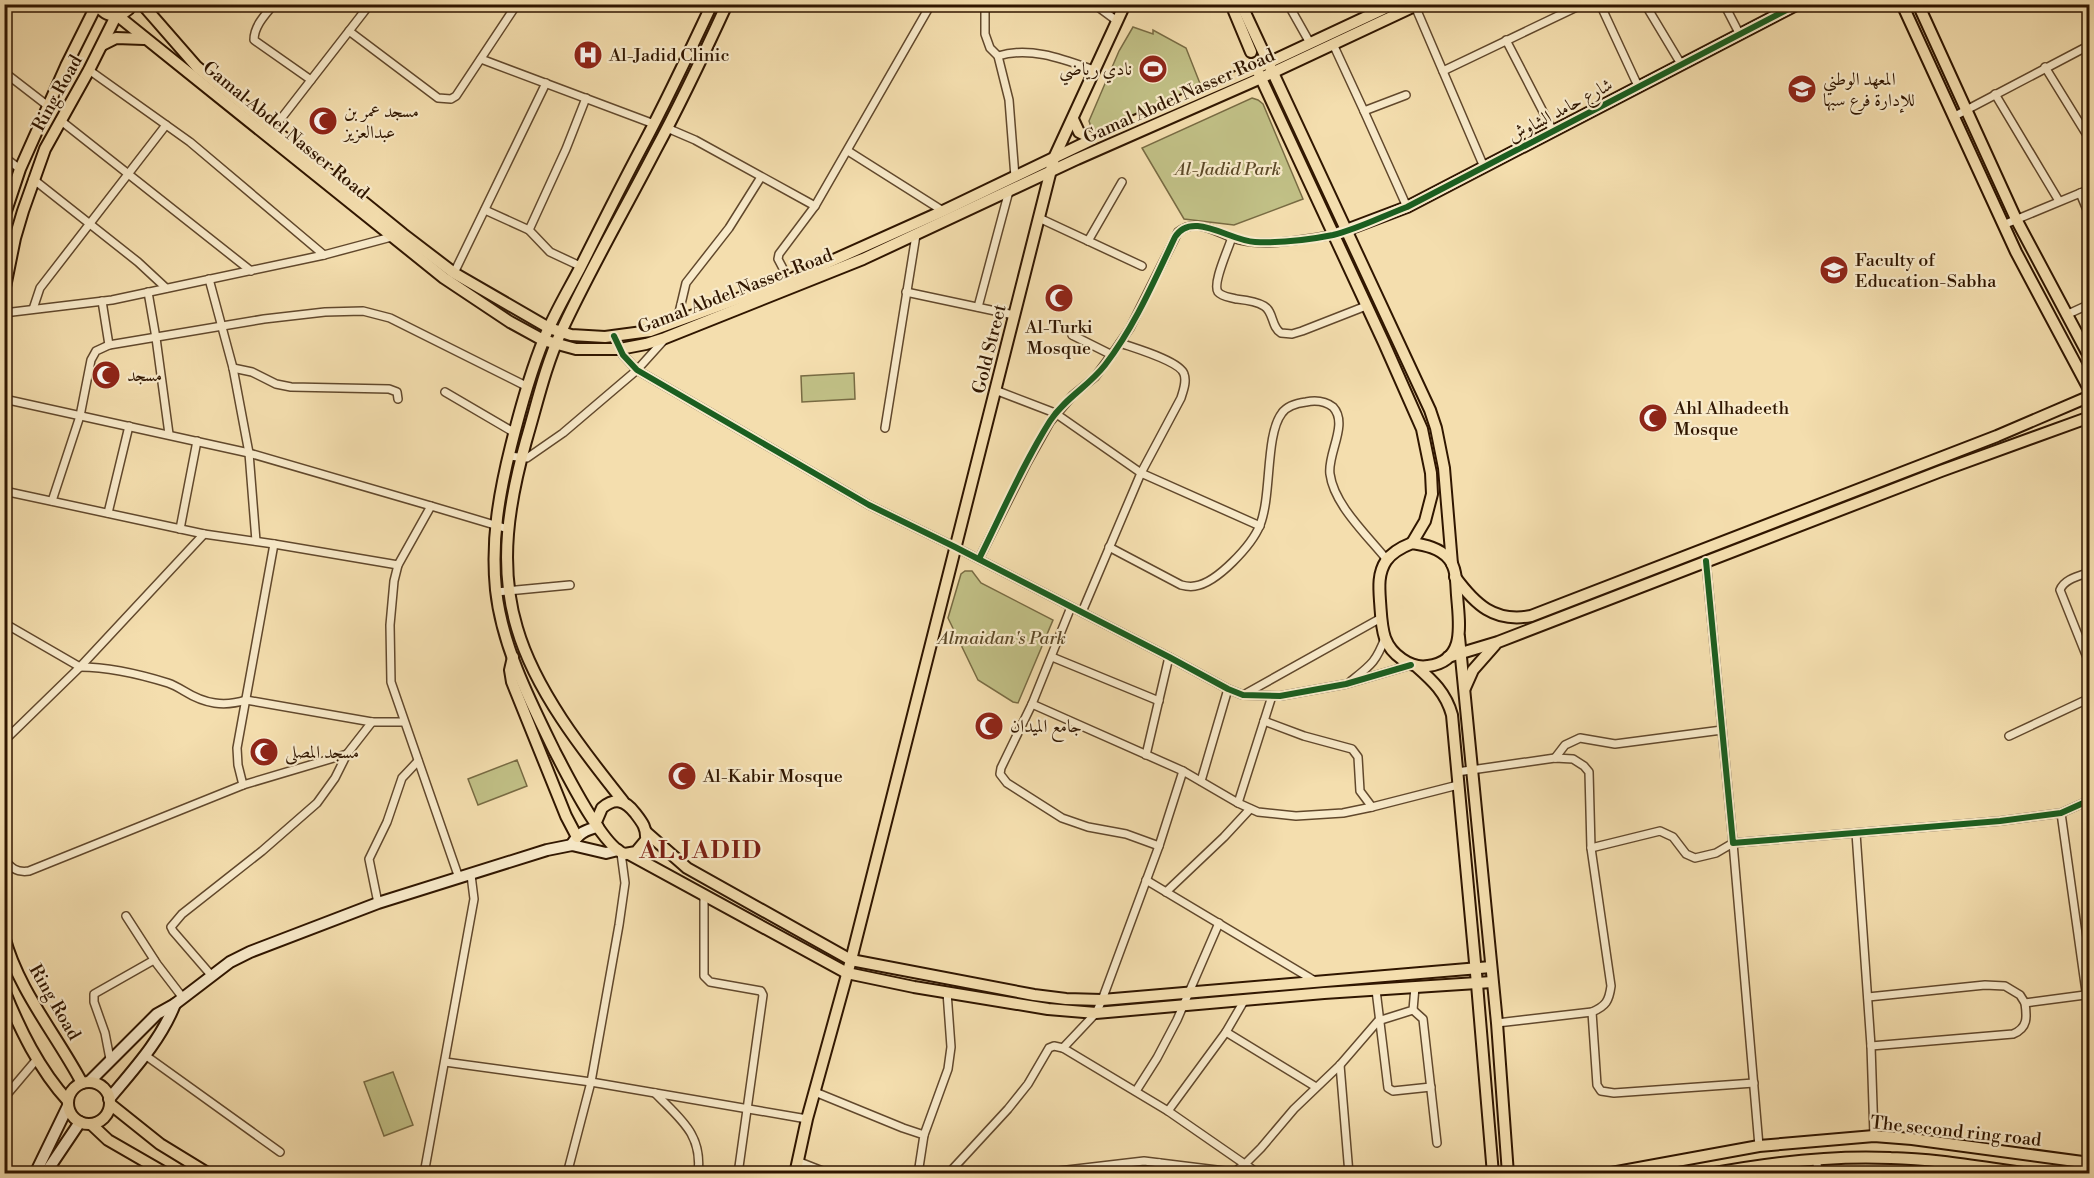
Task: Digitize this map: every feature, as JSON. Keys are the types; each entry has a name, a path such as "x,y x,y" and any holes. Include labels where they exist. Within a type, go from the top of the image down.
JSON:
{"main road":[{"name":"Gamal Abdel Nasser Road","path":"97,4 105,13 117,16 465,293 543,340 576,349 620,349 646,345 863,259 1259,73 1310,43 1394,4"},
{"name":"Ring Road","path":"4,217 20,169 97,4"},
{"path":"117,16 126,12 133,4"},
{"name":"Gamal Abdel Nasser Road","path":"142,4 197,66 454,273 549,328 582,336 614,336 650,331 789,280 944,211 1093,140 1259,73"},
{"path":"155,4 160,25"},
{"name":"Gold Street","path":"795,1173 1054,158 1125,4"},
{"path":"1232,4 1251,52"},
{"path":"1241,4 1430,410 1436,428 1446,483 1497,1023 1508,1173"},
{"path":"1455,577 1478,605 1502,616 1522,618 1531,616 1987,440 2089,397 2003,225 1902,4"},
{"path":"1918,4 2016,219 2090,358"},
{"path":"711,5 654,124 543,340 508,456 495,525 496,592 505,633 541,722 587,813 622,852 847,973 947,992 1048,1009 1096,1013 1492,982"},
{"name":"Gamal Abdel Nasser Road","path":"1270,67 1333,44 1417,5"},
{"path":"622,852 636,852 642,847 646,840 645,826 623,801 542,688 530,663 516,628 509,591 506,562 508,529 521,459 539,394 561,332 668,128 726,7"},
{"name":"Ring Road","path":"4,292 10,240 33,178 60,120 117,16"},
{"path":"102,45 123,37 147,40"},
{"path":"1259,73 1415,412 1428,450 1433,483 1425,521 1412,543 1396,551 1387,560 1380,576 1381,618 1385,638 1398,656 1414,666 1442,691 1452,715 1478,984 1493,1173"},
{"path":"1072,119 1079,132 1093,140"},
{"path":"1414,666 1436,664 1448,657 1498,642 1706,561 2090,417"},
{"path":"1412,543 1434,549 1449,559 1452,564"},
{"path":"1448,657 1460,637"},
{"path":"1464,688 1477,665 1498,642"},
{"path":"513,657 510,670 512,682 574,841"},
{"path":"597,825 602,808 615,801 623,801"},
{"path":"646,832 687,868 851,960 1034,995 1102,1000 1491,967"},
{"name":"Ring Road","path":"4,936 28,994 86,1082"},
{"path":"4,990 37,1059 68,1103 72,1116 108,1140 167,1173"},
{"path":"68,1103 70,1093 86,1082 102,1087 110,1102 160,1144 209,1173"},
{"path":"85,1123 104,1117 110,1102"},
{"name":"The second ring road","path":"1606,1173 1760,1146 1874,1136 2090,1163"},
{"name":"The second ring road","path":"1709,1173 1816,1159 1891,1158 1953,1169 2032,1173"}],"street":[{"path":"4,16 11,4"},
{"path":"274,4 256,28 254,37 256,43 311,80"},
{"path":"273,129 370,4"},
{"path":"349,31 442,100 456,96 517,4"},
{"path":"789,280 778,257 815,206 931,4"},
{"path":"985,4 985,34 990,48 998,56 1009,100 1015,177"},
{"path":"1094,4 1117,21"},
{"path":"1288,4 1310,43"},
{"path":"1443,71 1583,4"},
{"path":"1600,4 1638,86"},
{"path":"1645,4 1681,64"},
{"path":"1724,4 1739,33"},
{"name":"شارع حامد الشاوش","path":"1333,235 1407,207 1798,4"},
{"path":"711,5 726,7"},
{"path":"1417,5 1484,167"},
{"path":"1506,40 1553,131"},
{"path":"1333,44 1407,207"},
{"path":"1953,117 2090,45"},
{"path":"998,56 1018,51 1055,57 1094,70"},
{"path":"1251,52 1259,73"},
{"path":"480,59 654,124"},
{"path":"2045,67 2089,139"},
{"path":"89,70 190,142 324,255"},
{"path":"4,72 48,106"},
{"path":"454,273 546,83"},
{"path":"1364,111 1406,94"},
{"path":"1995,94 2059,201"},
{"path":"529,230 566,149 586,98"},
{"path":"60,120 250,271"},
{"path":"33,309 40,288 92,224 166,125"},
{"path":"668,128 695,140 815,206"},
{"path":"848,151 944,211"},
{"path":"4,157 20,169"},
{"path":"677,321 686,283 729,228 761,177"},
{"path":"33,178 138,262 166,288"},
{"path":"1088,241 1122,182"},
{"path":"2003,225 2090,189"},
{"path":"978,307 1009,191"},
{"path":"2080,193 2090,217"},
{"path":"485,210 529,230 550,252 580,266"},
{"path":"1039,218 1142,266"},
{"path":"979,559 1026,463 1055,413 1095,376 1112,355 1130,328 1178,231 1183,227 1198,225 1250,242 1333,235"},
{"path":"4,313 102,301 148,292 324,255 403,234"},
{"path":"885,428 916,235"},
{"path":"1232,237 1217,290 1220,294 1267,307 1274,326 1281,333 1292,334 1302,331 1366,306"},
{"path":"209,279 233,368 249,453 256,541"},
{"path":"148,292 169,434"},
{"path":"906,292 1014,315"},
{"path":"102,301 109,345"},
{"path":"2066,315 2090,304"},
{"path":"52,501 80,416 91,360 96,351 109,345 315,313 363,310 390,318 528,387"},
{"path":"1072,335 1112,355"},
{"path":"614,336 620,349 637,370 869,506 979,559 1228,689 1243,695 1272,696 1346,684 1414,666"},
{"path":"508,456 521,459 534,454 564,433 637,370 665,338"},
{"path":"1082,612 1141,473 1181,398 1184,387 1184,374 1178,365 1120,343"},
{"path":"233,368 258,374 282,386 389,389 397,392 398,399"},
{"path":"995,390 1055,413 1141,473 1260,526"},
{"path":"445,392 514,433"},
{"path":"4,399 249,453 508,529"},
{"path":"1109,548 1181,585 1203,584 1225,569 1242,551 1260,526 1267,498 1272,447 1278,420 1282,413 1293,405 1311,401 1323,402 1336,410 1339,420 1330,473 1333,487 1352,517 1387,560"},
{"path":"108,513 129,426"},
{"path":"180,529 196,441"},
{"path":"4,491 204,534 398,565"},
{"path":"431,506 398,565 392,597 390,669 393,691 459,878"},
{"path":"4,741 80,667 204,534"},
{"path":"243,785 237,748 274,544"},
{"path":"1706,561 1760,1146"},
{"path":"2090,572 2066,582 2060,590 2090,665"},
{"path":"496,592 570,585"},
{"path":"1071,606 1052,657 1032,704 1000,768 1000,774 1025,796 1069,821 1126,834 1159,846"},
{"path":"1243,695 1381,618"},
{"path":"4,623 80,667 110,668 169,683 193,696 217,704 228,705 246,700 372,722 405,722"},
{"path":"1346,684 1371,666 1385,638"},
{"path":"1052,657 1159,701"},
{"path":"1146,755 1169,657"},
{"path":"1201,781 1228,689"},
{"path":"1238,803 1272,696"},
{"path":"2009,736 2090,698"},
{"path":"1032,704 1183,771 1250,809 1275,815 1321,816 1372,807 1458,785"},
{"path":"1264,721 1304,736 1353,750 1358,757 1360,791 1372,807"},
{"path":"211,975 171,927 189,908 262,851 317,803 335,778 347,754 372,722"},
{"path":"1555,758 1565,745 1580,738 1591,738 1615,744 1722,730"},
{"path":"4,858 13,868 24,872 29,871 243,785 347,754"},
{"path":"1457,772 1555,758 1579,762 1588,772 1592,848 1611,986 1609,999 1605,1005 1592,1012 1497,1023"},
{"path":"378,903 369,859 387,822 402,778 418,761"},
{"path":"1063,1048 1096,1013 1102,1000 1159,846 1183,771"},
{"path":"1592,848 1660,831 1673,837 1686,854 1695,858 1716,852 1733,843 2000,821 2061,813 2090,800"},
{"path":"1166,892 1250,809"},
{"path":"2061,813 2086,973 2085,995 2090,1020"},
{"path":"86,1082 157,1014 179,1001 230,962 250,952 378,903 574,841 586,829 597,825"},
{"path":"1856,833 1871,1046 1874,1136"},
{"path":"567,1173 591,1082 626,883 622,852 606,853 574,841"},
{"path":"424,1173 474,900 471,875"},
{"path":"1146,880 1315,981"},
{"path":"704,895 704,976 706,980 761,991 763,995 738,1173"},
{"path":"126,916 179,1001"},
{"path":"1136,1091 1157,1058 1219,923"},
{"path":"110,1059 105,1033 94,1002 94,994 154,960"},
{"path":"1868,997 1985,985 2005,986 2020,995 2025,1003 2027,1018 2022,1031 2013,1034 1871,1046"},
{"path":"1413,1010 1415,987"},
{"path":"1376,990 1388,1088 1394,1091 1431,1087"},
{"path":"918,1173 924,1135 948,1069 951,1047 947,992"},
{"path":"2025,1003 2085,995"},
{"path":"110,1102 163,1029 179,1001"},
{"path":"1168,1111 1226,1032 1244,1001"},
{"path":"1033,1173 1134,1162 1233,1173 1245,1164 1316,1087 1340,1065 1378,1021 1413,1010"},
{"path":"1413,1010 1423,1019 1437,1143"},
{"path":"1592,1012 1597,1085 1602,1091 1614,1093 1754,1083"},
{"path":"1226,1032 1316,1087"},
{"path":"948,1173 1008,1109 1028,1084 1049,1048 1054,1046 1063,1048 1136,1091 1259,1173"},
{"path":"145,1055 280,1152"},
{"path":"4,1098 37,1059"},
{"path":"445,1062 591,1082 807,1119"},
{"path":"1340,1065 1348,1173"},
{"path":"815,1092 924,1135"},
{"path":"655,1093 689,1129 694,1138 699,1156 698,1172 723,1173"},
{"path":"35,1173 68,1103"},
{"path":"45,1173 85,1123"},
{"path":"1816,1159 1819,1173"},
{"path":"797,1161 830,1173"},
{"path":"1159,1163 1166,1173"},
{"path":"1107,1166 1111,1173"}],"green space":[{"name":"نادي رياضي","path":"1133,27 1153,34 1153,30 1186,48 1201,86 1093,133 1089,121 1119,51"},
{"name":"Al-Jadid Park","path":"1252,98 1263,104 1303,199 1234,225 1184,219 1142,148"},
{"path":"854,373 855,399 802,402 801,376"},
{"name":"Almaidan's Park","path":"965,571 972,571 981,583 1053,620 1018,703 978,680 948,618 961,574"},
{"path":"517,760 527,786 478,805 468,779"},
{"path":"393,1072 413,1125 384,1136 364,1082"}],"cycle path":[{"path":"979,559 1040,437 1056,413 1099,372 1116,350 1143,303 1175,237 1182,229 1201,226 1255,242 1284,242 1314,238 1352,229 1407,207 1798,4"},
{"path":"614,336 623,355 637,370 869,505 955,547 1228,689 1243,695 1280,696 1346,684 1411,665"},
{"path":"1706,561 1733,843 2000,821 2061,813 2090,800"}],"place":[{"name":"Al-Jadid Clinic","path":"588,55"},
{"name":"نادي رياضي","path":"1153,69"},
{"name":"المعهد الوطني للإدارة فرع سبها","path":"1802,89"},
{"name":"مسجد عمر بن عبدالعزيز","path":"323,121"},
{"name":"Faculty of Education-Sabha","path":"1834,270"},
{"name":"Al-Turki Mosque","path":"1059,298"},
{"name":"مسجد","path":"106,375"},
{"name":"Ahl Alhadeeth Mosque","path":"1653,418"},
{"name":"جامع الميدان","path":"989,726"},
{"name":"مسجد المصلى","path":"264,752"},
{"name":"Al-Kabir Mosque","path":"682,776"}],"district":[{"name":"AL JADID","path":"701,850"}]}
